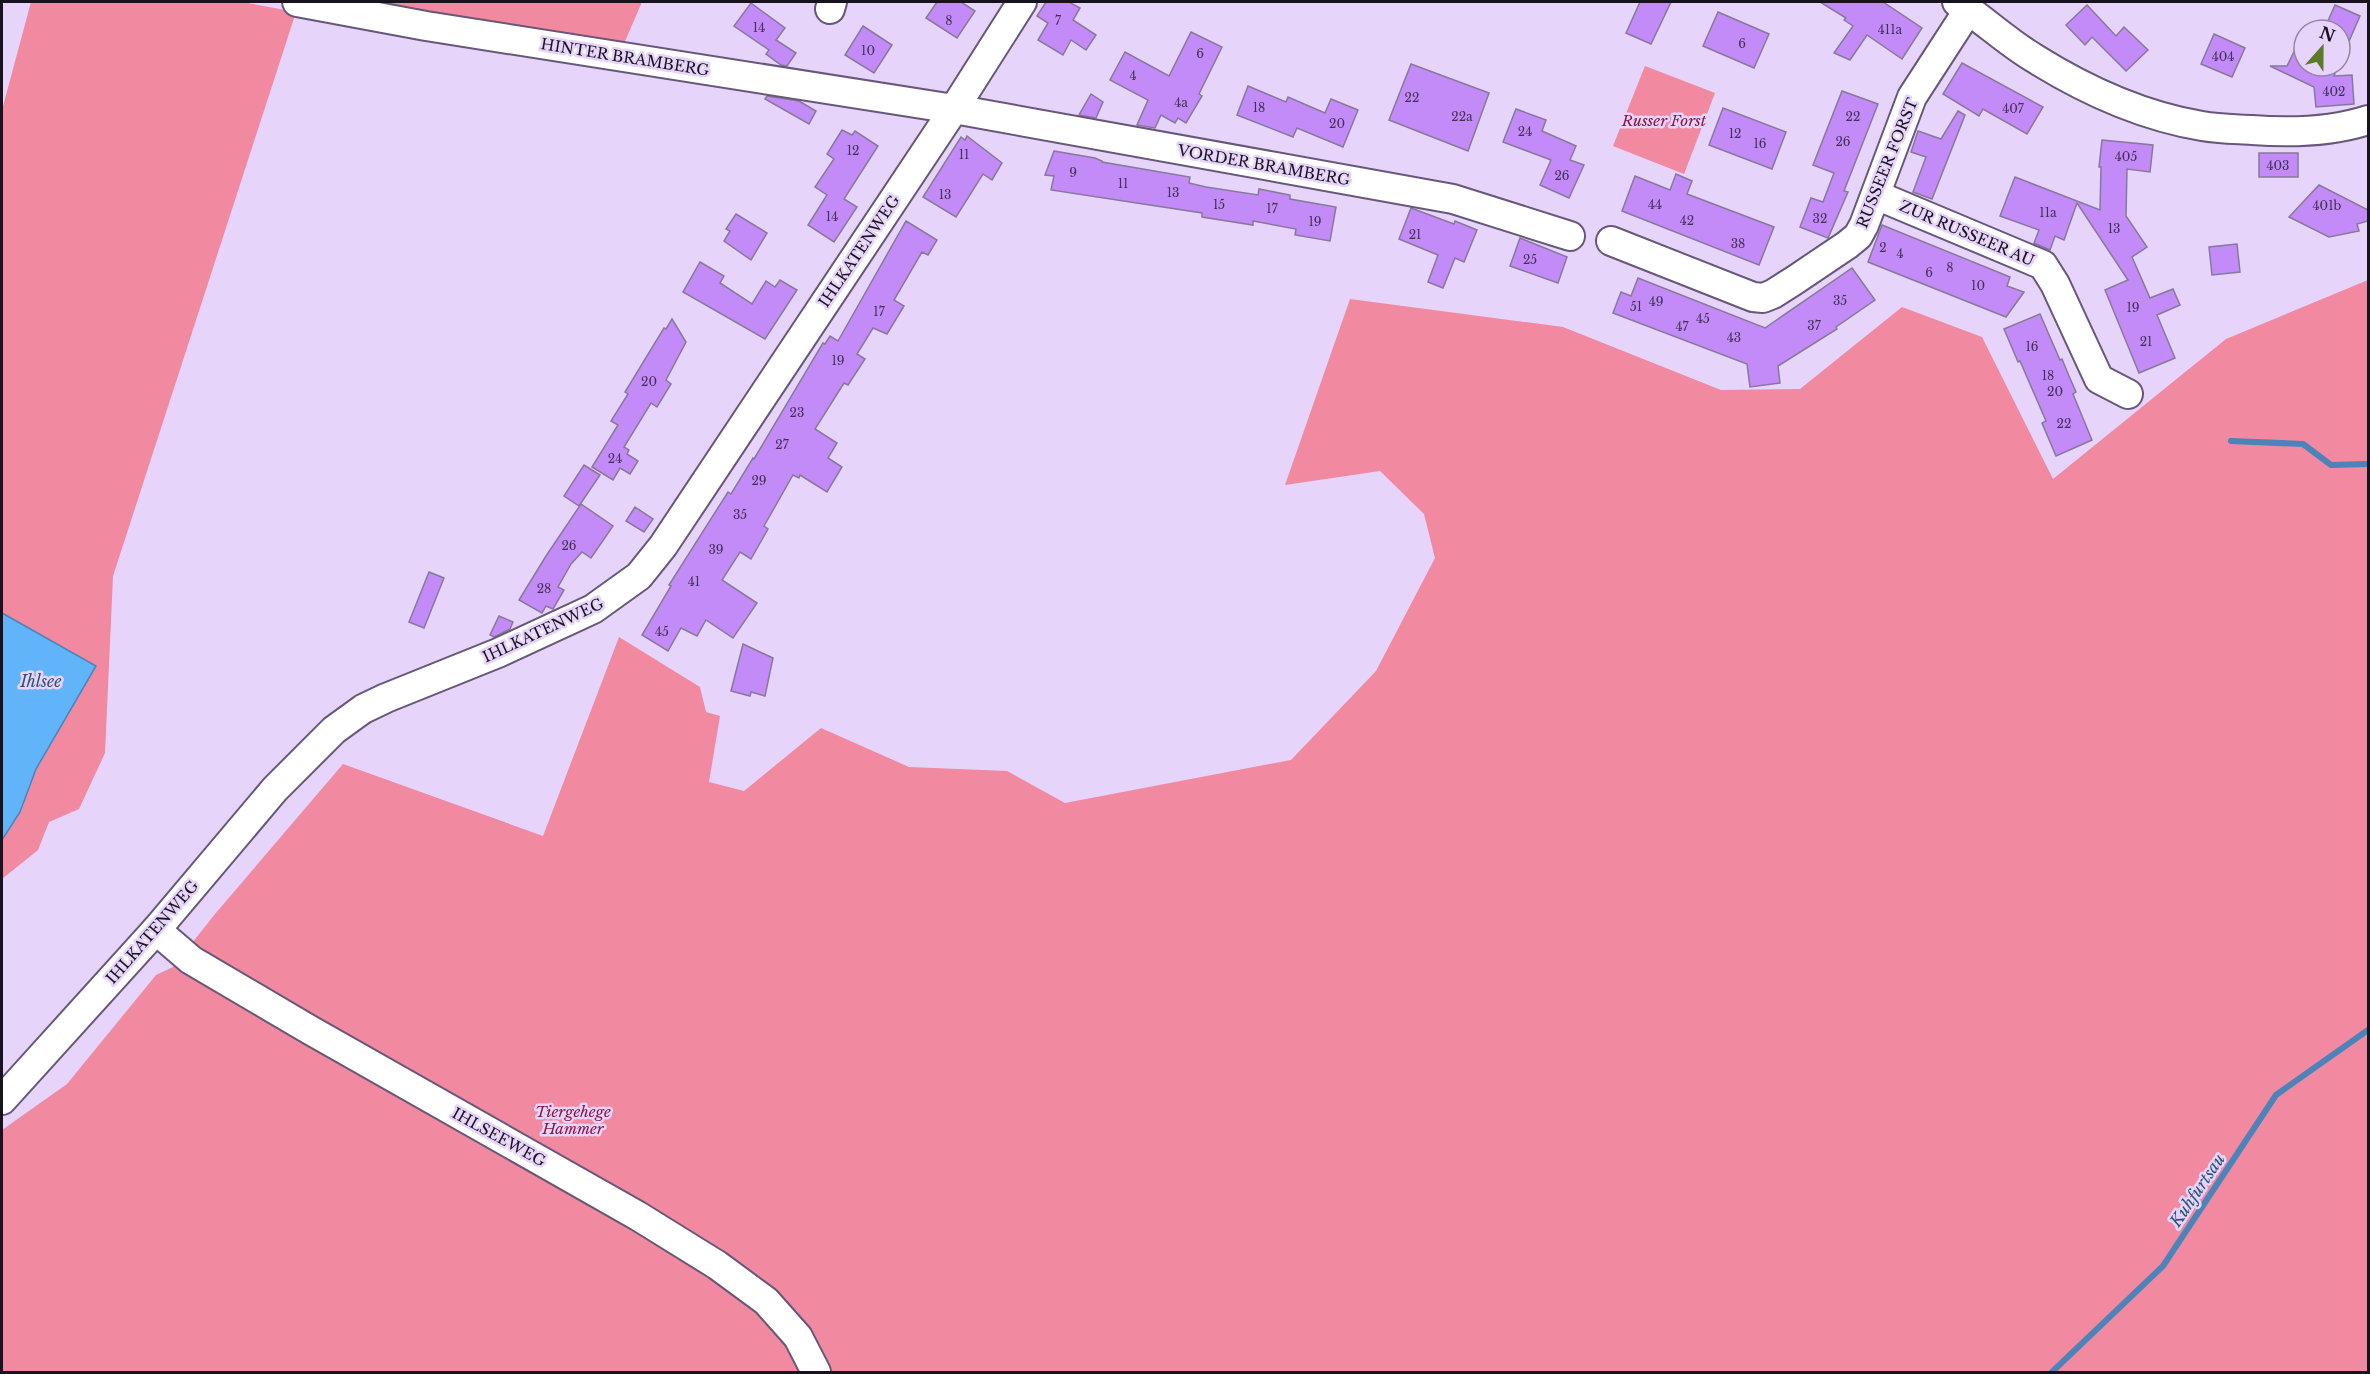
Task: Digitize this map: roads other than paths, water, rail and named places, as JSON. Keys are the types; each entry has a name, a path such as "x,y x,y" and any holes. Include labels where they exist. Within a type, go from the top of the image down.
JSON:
{"street":[{"name":"HINTER BRAMBERG","path":"297,2 426,26 954,109"},
{"name":"IHLKATENWEG","path":"2,1100 156,930 275,789 317,746 350,717 386,698 498,653 593,609 639,576 663,546 954,109 1022,2"},
{"path":"1963,5 2032,57 2077,84 2129,106 2172,120 2204,127 2289,133 2337,128 2368,120"},
{"name":"RUSSEER FORST","path":"1611,241 1753,297 1763,298 1795,280 1858,236 1876,195 1912,97 1963,5"},
{"name":"VORDER BRAMBERG","path":"954,109 1453,199 1570,236"},
{"name":"ZUR RUSSEER AU","path":"1876,195 2043,265 2055,284 2099,379 2128,394"},
{"name":"IHLSEEWEG","path":"156,930 191,960 638,1216 717,1265 766,1301 798,1337 816,1372"}],"water":[{"name":"Ihlsee","path":"2,613 96,666 36,769 20,812 2,840"}],"waterway":[{"name":"Kuhfurtsau","path":"2231,441 2303,444 2331,465 2368,464"},
{"name":"Kuhfurtsau","path":"2052,1372 2163,1266 2276,1095 2368,1030"}],"park label":[{"name":"Russer Forst","path":"1664,120"},
{"name":"Tiergehege Hammer","path":"573,1120"}]}
